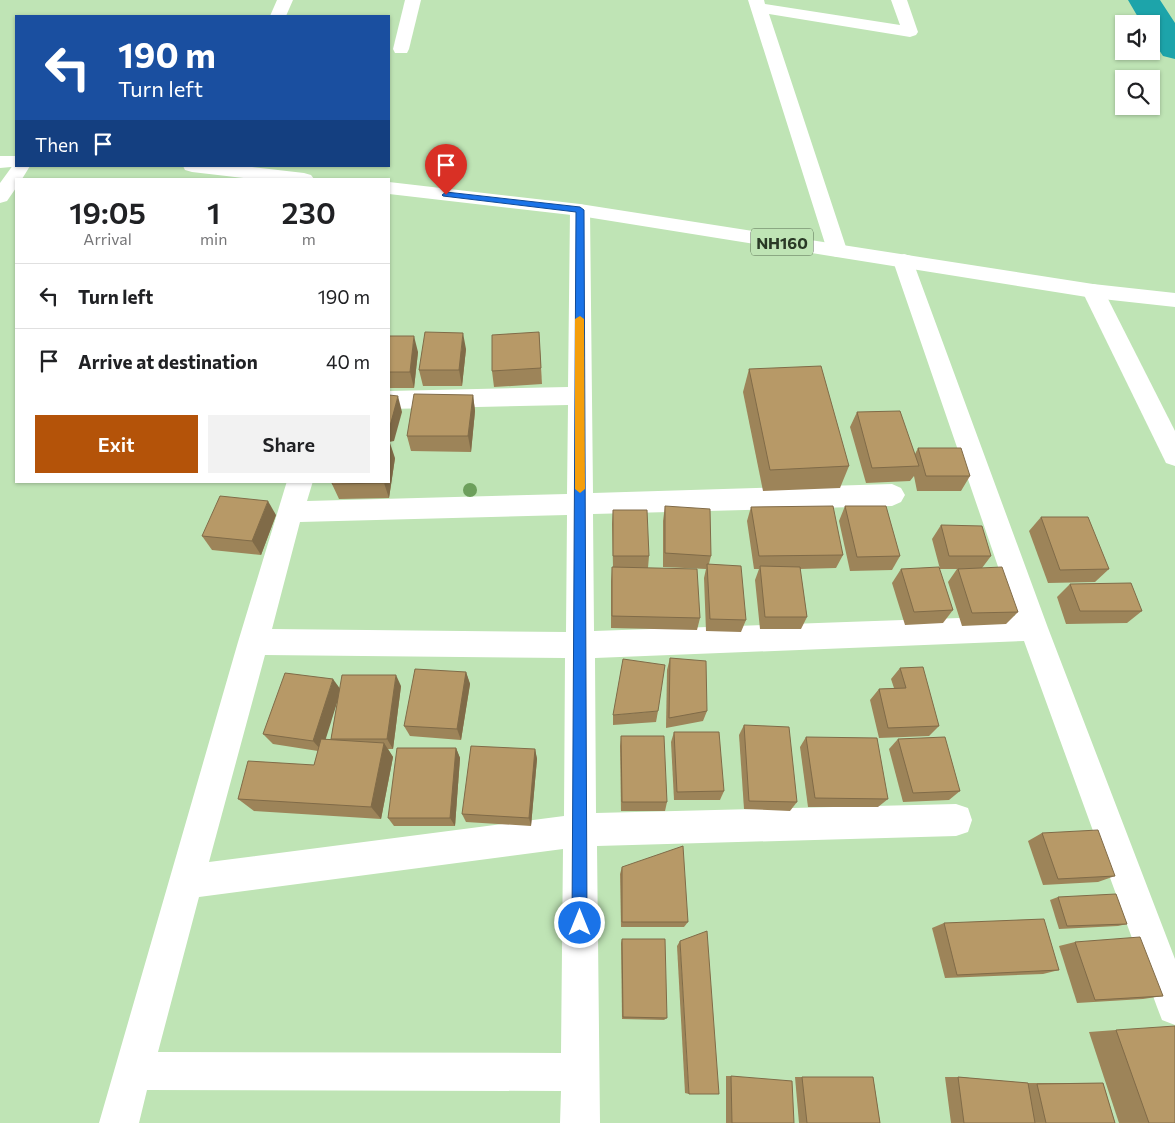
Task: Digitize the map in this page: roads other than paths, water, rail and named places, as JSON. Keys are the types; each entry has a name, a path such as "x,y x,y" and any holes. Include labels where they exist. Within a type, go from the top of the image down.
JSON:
{"main road":[{"path":"278,15 285,0"},
{"path":"401,49 413,0"},
{"path":"837,250 757,4 910,32 900,0"},
{"path":"0,162 15,162"},
{"path":"0,197 21,167"},
{"path":"201,167 296,178"},
{"name":"NH160","path":"390,188 580,210 1092,291 1175,300"},
{"path":"580,210 580,1123"},
{"path":"904,261 1034,628 1175,1007"},
{"path":"1092,291 1175,456"},
{"path":"390,400 580,396"},
{"path":"119,1123 299,483"},
{"path":"290,512 892,494"},
{"path":"253,642 580,645 1034,628"},
{"path":"187,882 580,830 956,820"},
{"path":"134,1071 579,1072"}],"waterway":[{"path":"1144,0 1175,49"}]}
